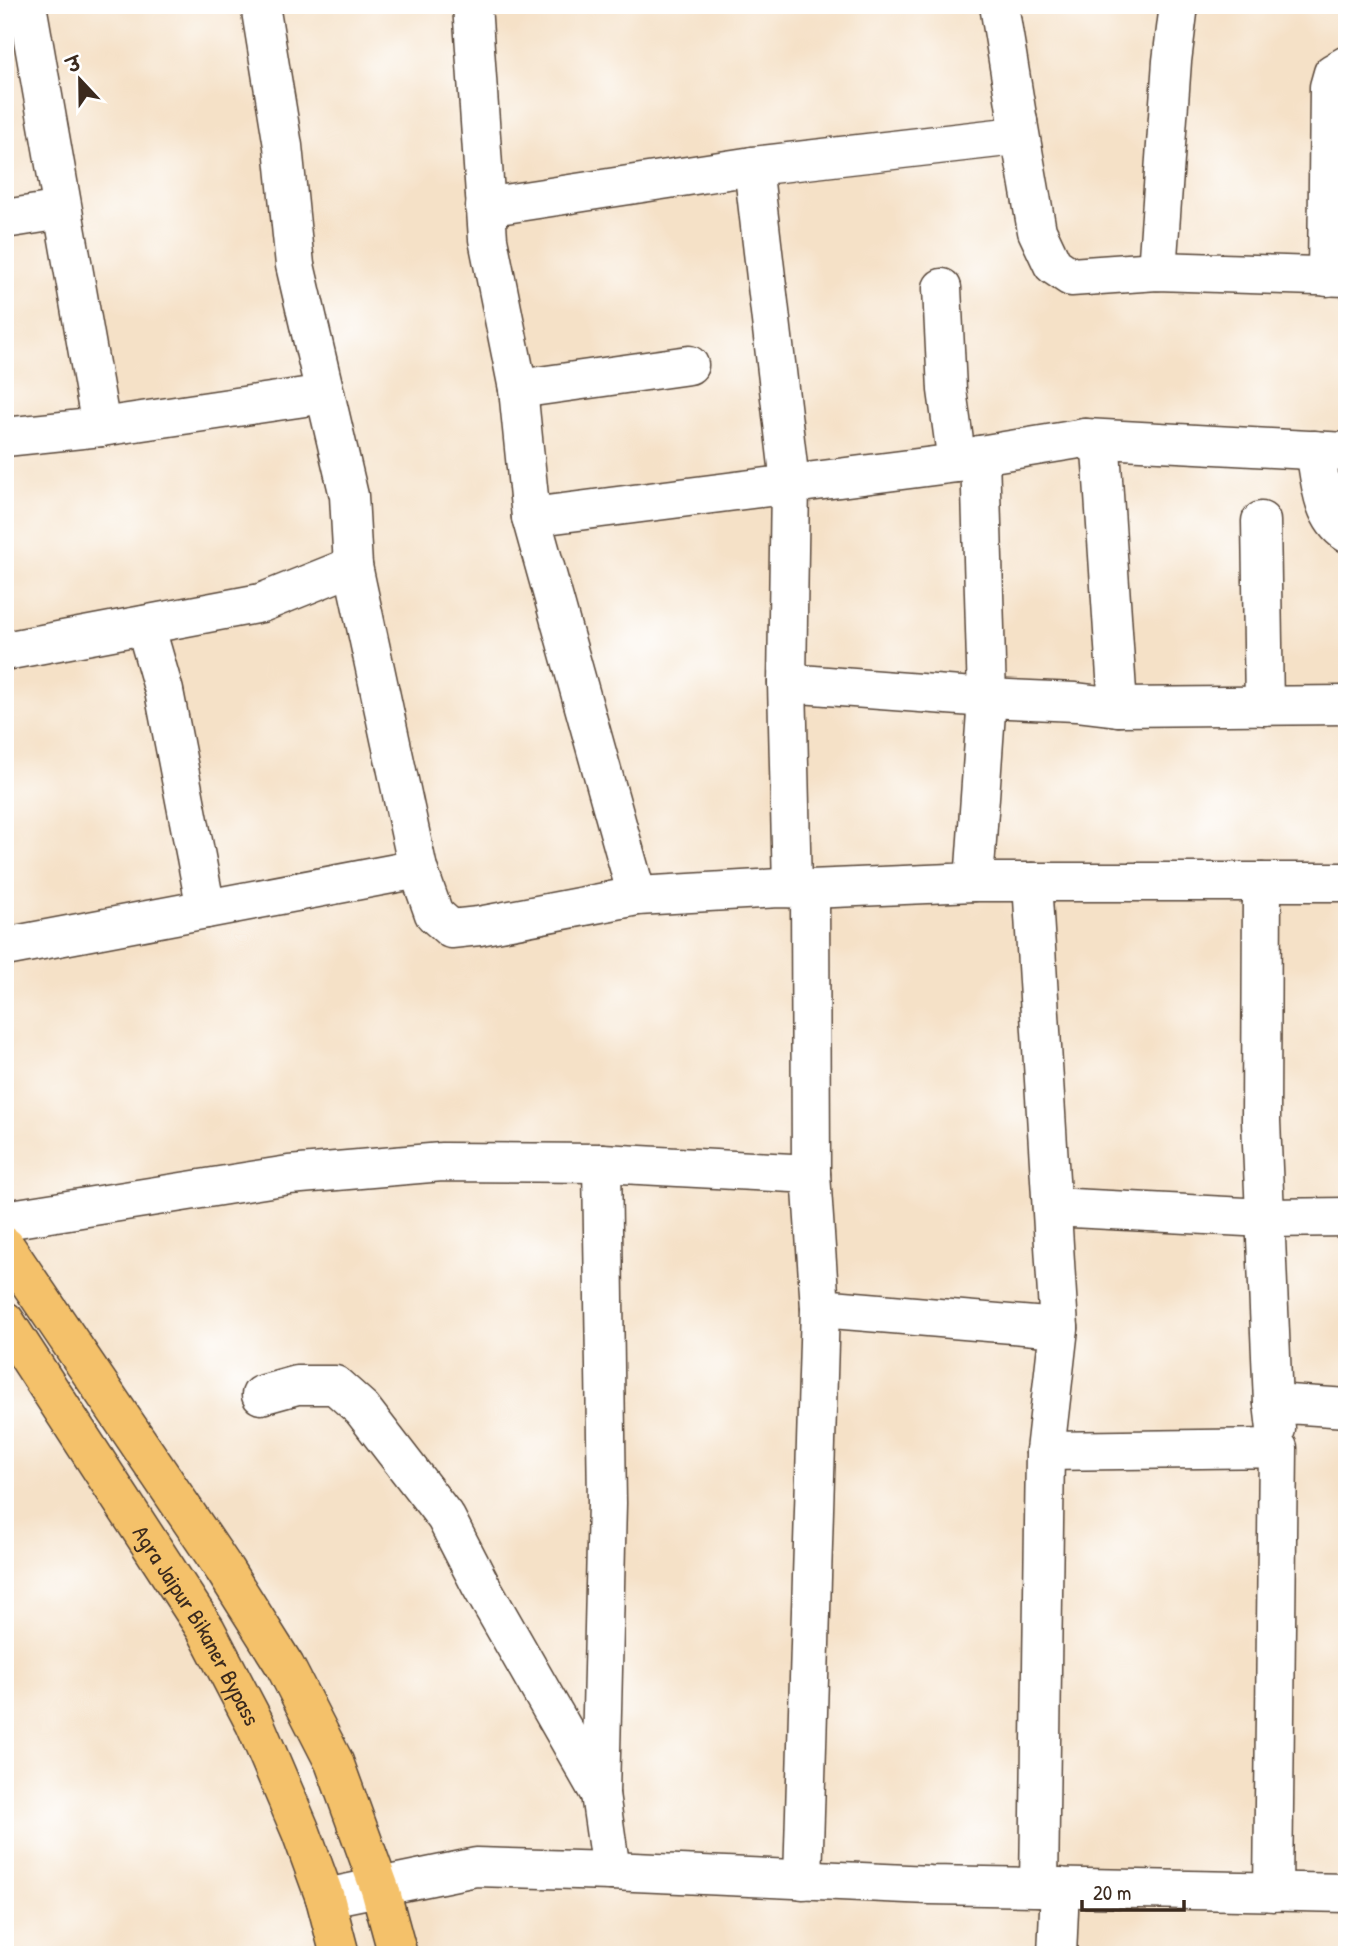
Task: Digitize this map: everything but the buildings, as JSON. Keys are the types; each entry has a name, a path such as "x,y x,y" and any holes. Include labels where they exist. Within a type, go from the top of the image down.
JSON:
{"main road":[{"path":"5,1247 216,1558 285,1666 334,1762 380,1889 398,1955"},
{"name":"Agra Jaipur Bikaner Bypass","path":"5,1321 206,1630 255,1724 301,1832 325,1898 340,1955"}],"street":[{"path":"27,5 102,427"},
{"path":"260,5 283,146 295,265 349,496 353,566 418,869 434,914 451,929 637,897 801,888 974,882 1347,882"},
{"path":"472,5 488,239 519,389 531,517 637,897"},
{"path":"999,5 1037,231 1053,265 1071,277 1157,271 1337,277 1329,87 1333,73 1347,65"},
{"path":"1157,271 1172,61 1179,5"},
{"path":"485,207 753,166 1007,137 1018,122"},
{"path":"753,166 790,483 787,683 801,888 811,1174 820,1307 803,1880"},
{"path":"5,219 62,210"},
{"path":"942,288 947,390 968,459 987,698 974,882"},
{"path":"519,389 689,365"},
{"path":"5,437 102,427 325,394"},
{"path":"531,517 968,459 1084,438 1331,451 1327,508 1341,529 1347,533"},
{"path":"1084,438 1101,449 1118,707"},
{"path":"1261,521 1264,706"},
{"path":"5,651 261,603 353,566"},
{"path":"145,625 164,691 206,909"},
{"path":"787,683 1118,707 1347,705"},
{"path":"5,947 418,869"},
{"path":"1032,882 1059,1328 1045,1451 1050,1887 1057,1955"},
{"path":"1262,882 1261,1121 1273,1404 1278,1448 1273,1892"},
{"path":"5,1220 289,1175 442,1162 602,1163 811,1174"},
{"path":"602,1163 607,1503 600,1794 611,1871"},
{"path":"1052,1207 1265,1218 1347,1217"},
{"path":"820,1307 1059,1328"},
{"path":"261,1395 297,1385 335,1385 362,1409 446,1518 480,1584 600,1794"},
{"path":"1273,1404 1347,1408"},
{"path":"1045,1451 1278,1448"},
{"path":"325,1898 380,1889 476,1867 803,1880 1347,1893"}]}
